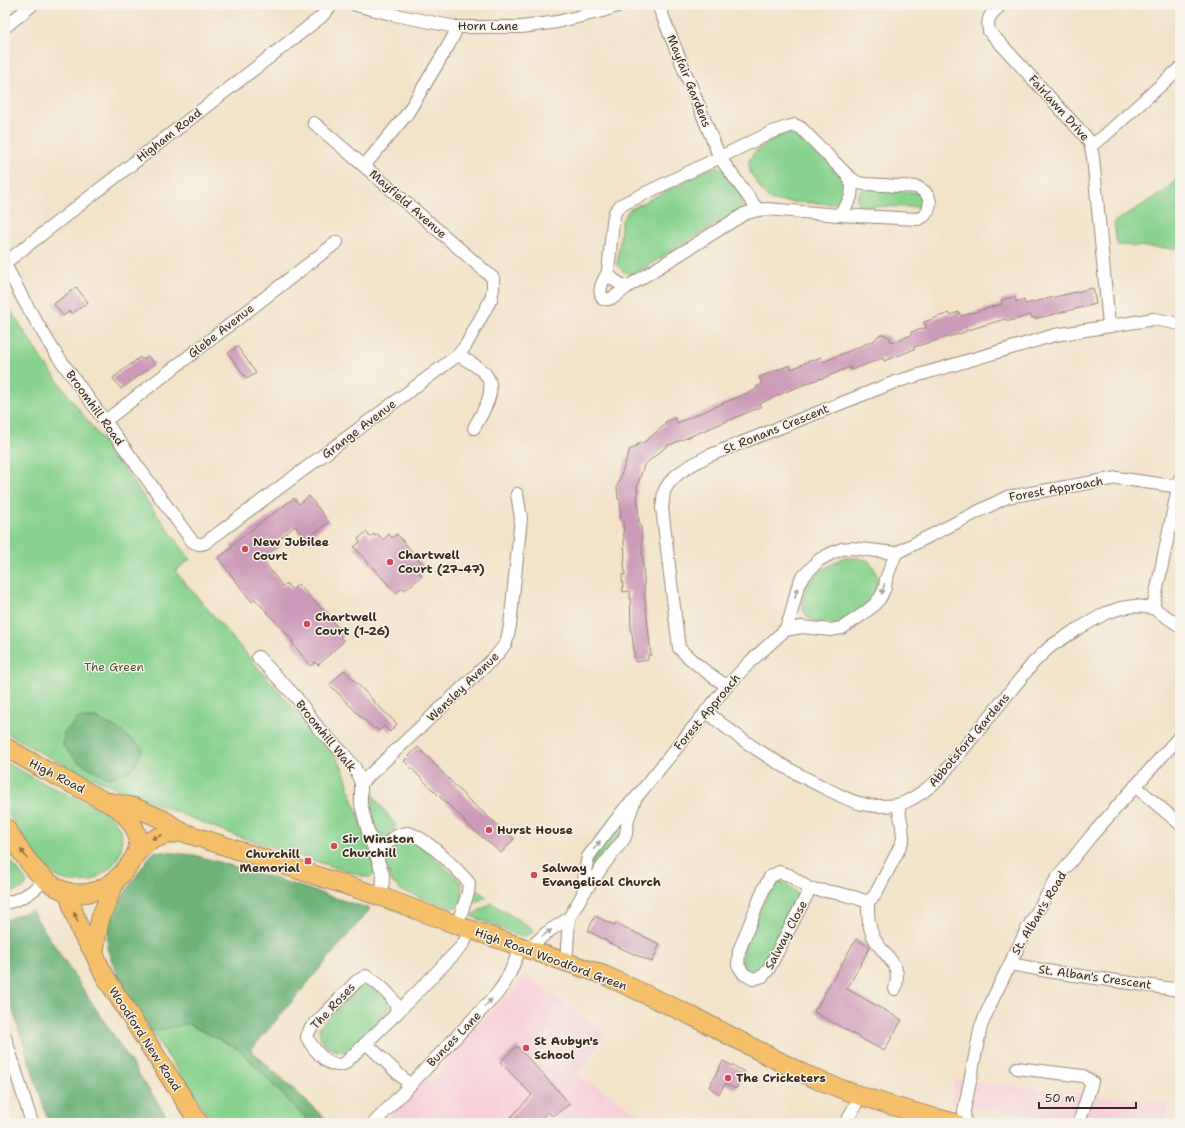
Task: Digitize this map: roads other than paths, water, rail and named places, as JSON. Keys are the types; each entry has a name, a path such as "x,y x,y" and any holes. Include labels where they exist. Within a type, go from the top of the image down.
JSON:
{"main road":[{"name":"High Road","path":"5,747 45,770 110,802"},
{"name":"High Road Woodford Green","path":"110,802 134,807 164,820 182,832 382,898 463,928 604,975 713,1026 817,1080 907,1111 956,1123"},
{"path":"5,827 29,862 45,879 54,886 68,892 89,894 98,891 116,880 124,872 136,852 138,843 134,825 126,815 110,802"},
{"name":"High Road Woodford Green","path":"136,852 149,840 160,836 182,832"},
{"path":"94,953 101,916 116,880"},
{"name":"Woodford New Road","path":"68,892 82,934 94,953 106,978 199,1123"}],"street":[{"path":"5,27 32,5"},
{"name":"Higham Road","path":"5,263 321,17 332,5"},
{"name":"Horn Lane","path":"356,5 395,15 456,27 522,27 557,22 620,5"},
{"name":"Mayfair Gardens","path":"658,5 720,158 758,210"},
{"name":"Fairlawn Drive","path":"1000,5 990,16 987,22 989,31 1090,143 1093,157 1109,325"},
{"path":"364,166 407,114 447,48 454,35 456,27"},
{"path":"1090,143 1096,142 1104,136 1180,68"},
{"name":"Mayfield Avenue","path":"314,123 493,278 493,289"},
{"path":"795,125 801,128 848,176 858,183 917,187 925,192 929,198 930,204 928,211 924,216 918,219 838,215 767,209 758,210 744,214 627,287 612,298 607,300 601,297 601,288 608,272 613,221 616,212 621,205 770,133 795,125"},
{"path":"838,215 846,206 851,197 852,186 848,176"},
{"name":"Glebe Avenue","path":"105,421 337,242"},
{"name":"Broomhill Road","path":"5,263 24,301 54,351 192,541 197,544"},
{"path":"608,272 610,278 627,287"},
{"name":"Grange Avenue","path":"197,544 205,543 458,355 466,345 491,299 493,289"},
{"name":"St Ronans Crescent","path":"727,686 687,657 679,648 662,508 664,494 669,482 708,456 895,382 1055,334 1154,319 1180,324"},
{"path":"458,355 486,374 490,384 490,394 474,428"},
{"name":"Forest Approach","path":"583,894 584,871 588,857 625,808 635,799 727,686 751,661 785,630 801,579 819,560 842,549 851,548 896,552 1007,497 1116,478 1180,484"},
{"path":"1153,608 1180,484"},
{"name":"Wensley Avenue","path":"361,783 496,656 506,643 510,626 521,518 517,494"},
{"path":"785,630 802,627 830,630 842,628 863,614 880,598 885,588 886,579 896,552"},
{"name":"Abbotsford Gardens","path":"706,711 759,751 802,777 863,805 898,805 927,790 938,780 1034,662 1051,646 1106,613 1121,608 1135,606 1153,608 1180,626"},
{"name":"Broomhill Walk","path":"258,657 296,697 319,729 343,753 355,768 361,783 361,804 367,828 383,875 382,898"},
{"name":"St. Alban's Road","path":"965,1123 964,1111 981,1026 1026,931 1055,881 1091,836 1180,736"},
{"path":"1135,786 1180,824"},
{"name":"Forest Approach","path":"566,962 569,918 583,894 624,839 628,819 635,799"},
{"path":"895,989 898,976 896,969 874,938 868,921 868,902 875,895 898,852 903,839 898,805"},
{"name":"The Roses","path":"376,853 397,836 407,833 416,836 436,850 464,877 469,883 463,928 465,942 395,1015 344,1064 336,1065 329,1063 311,1045 307,1037 310,1029 357,980 366,976 374,980 393,1000 397,1007 395,1015"},
{"name":"Salway Close","path":"810,889 768,970 763,976 753,979 744,974 738,965 739,951 764,888 770,877 779,872 789,875 810,889 849,895 868,902"},
{"path":"5,903 12,902 32,892 38,888 45,879"},
{"name":"Forest Approach","path":"524,949 569,918"},
{"name":"Bunces Lane","path":"374,1123 502,988 524,949"},
{"name":"St. Alban's Crescent","path":"1010,964 1053,972 1180,990"},
{"path":"5,1037 32,1123"},
{"path":"366,1043 410,1085"},
{"path":"1017,1068 1083,1076 1092,1082 1079,1123"},
{"path":"846,1123 860,1096"}],"place":[{"name":"New Jubilee Court","path":"245,549"},
{"name":"Chartwell Court (27-47)","path":"390,562"},
{"name":"Chartwell Court (1-26)","path":"307,624"},
{"name":"Hurst House","path":"489,830"},
{"name":"Sir Winston Churchill","path":"334,846"},
{"name":"Churchill Memorial","path":"308,861"},
{"name":"Salway Evangelical Church","path":"534,875"},
{"name":"St Aubyn's School","path":"526,1048"},
{"name":"The Cricketers","path":"728,1078"}],"park label":[{"name":"The Green","path":"114,667"}]}
